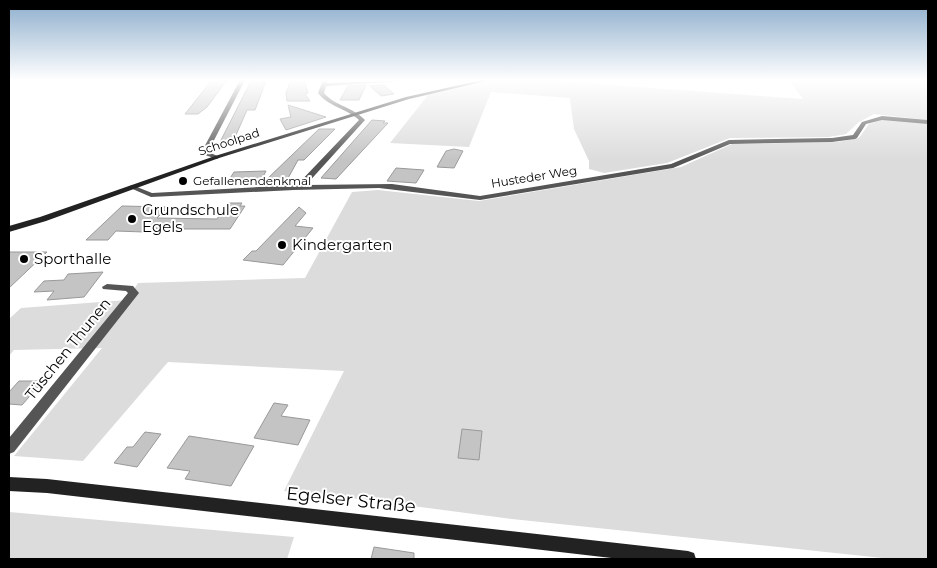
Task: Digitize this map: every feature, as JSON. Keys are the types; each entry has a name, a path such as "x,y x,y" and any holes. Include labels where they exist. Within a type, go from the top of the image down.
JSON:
{"street":[{"path":"217,158 204,153 229,107"},
{"path":"299,188 346,140 362,120 356,114 341,107"},
{"name":"Schoolpad","path":"9,228 43,219 217,158 380,107"},
{"name":"Husteder Weg","path":"132,188 151,195 379,186 428,190 454,196 480,198 673,166 730,142 832,140 855,137 864,123 882,118 928,122"},
{"name":"Tüschen Thunen","path":"9,448 134,293 129,288 107,287"},
{"name":"Egelser Straße","path":"9,484 47,486 688,559"}],"shaded area":[{"path":"419,107 485,107 469,147 390,143"},
{"path":"571,107 928,107 928,120 874,114 859,122 846,134 829,137 730,138 667,163 604,173 589,169 589,161 574,129"},
{"path":"885,119 928,123 928,559 892,559 512,519 284,491 344,371 168,362 83,461 14,456 102,348 14,350 9,356 9,319 21,308 127,300 138,283 305,278 352,192 378,190 479,201 681,167 732,144 838,142 859,138 869,124"},
{"path":"9,512 294,537 287,559 9,559"}],"building":[{"path":"191,107 207,107 198,114 185,114"},
{"path":"238,107 256,107 255,110 247,110 232,144 219,144"},
{"path":"288,107 326,117 286,130 280,119 291,117"},
{"path":"372,120 388,123 336,179 321,178"},
{"path":"319,129 335,129 304,160 298,160 287,180 265,181"},
{"path":"454,149 463,151 454,168 437,167 446,151"},
{"path":"396,168 424,170 416,183 387,181"},
{"path":"266,171 260,182 227,183 234,172"},
{"path":"228,203 242,203 240,206 245,206 230,229 116,231 108,240 86,240 122,206 168,207 157,218 217,219"},
{"name":"Kindergarten","path":"299,207 306,213 295,226 313,228 283,265 243,260 252,251 256,251"},
{"name":"Sporthalle","path":"9,252 47,252 9,288"},
{"path":"103,272 84,297 47,300 54,291 34,292 44,281 64,280 68,274"},
{"path":"19,381 43,381 22,405 9,404 9,392"},
{"path":"274,403 288,405 281,416 310,420 298,445 254,438"},
{"path":"462,429 482,431 479,460 458,458"},
{"path":"145,432 161,434 137,467 114,463 127,447 133,447"},
{"path":"189,436 254,446 231,486 185,479 190,471 167,468"},
{"path":"374,547 414,553 414,559 371,559"}],"place":[{"name":"Gefallenendenkmal","path":"183,181"},
{"name":"Grundschule Egels","path":"132,219"},
{"name":"Kindergarten","path":"282,245"},
{"name":"Sporthalle","path":"24,259"}]}
